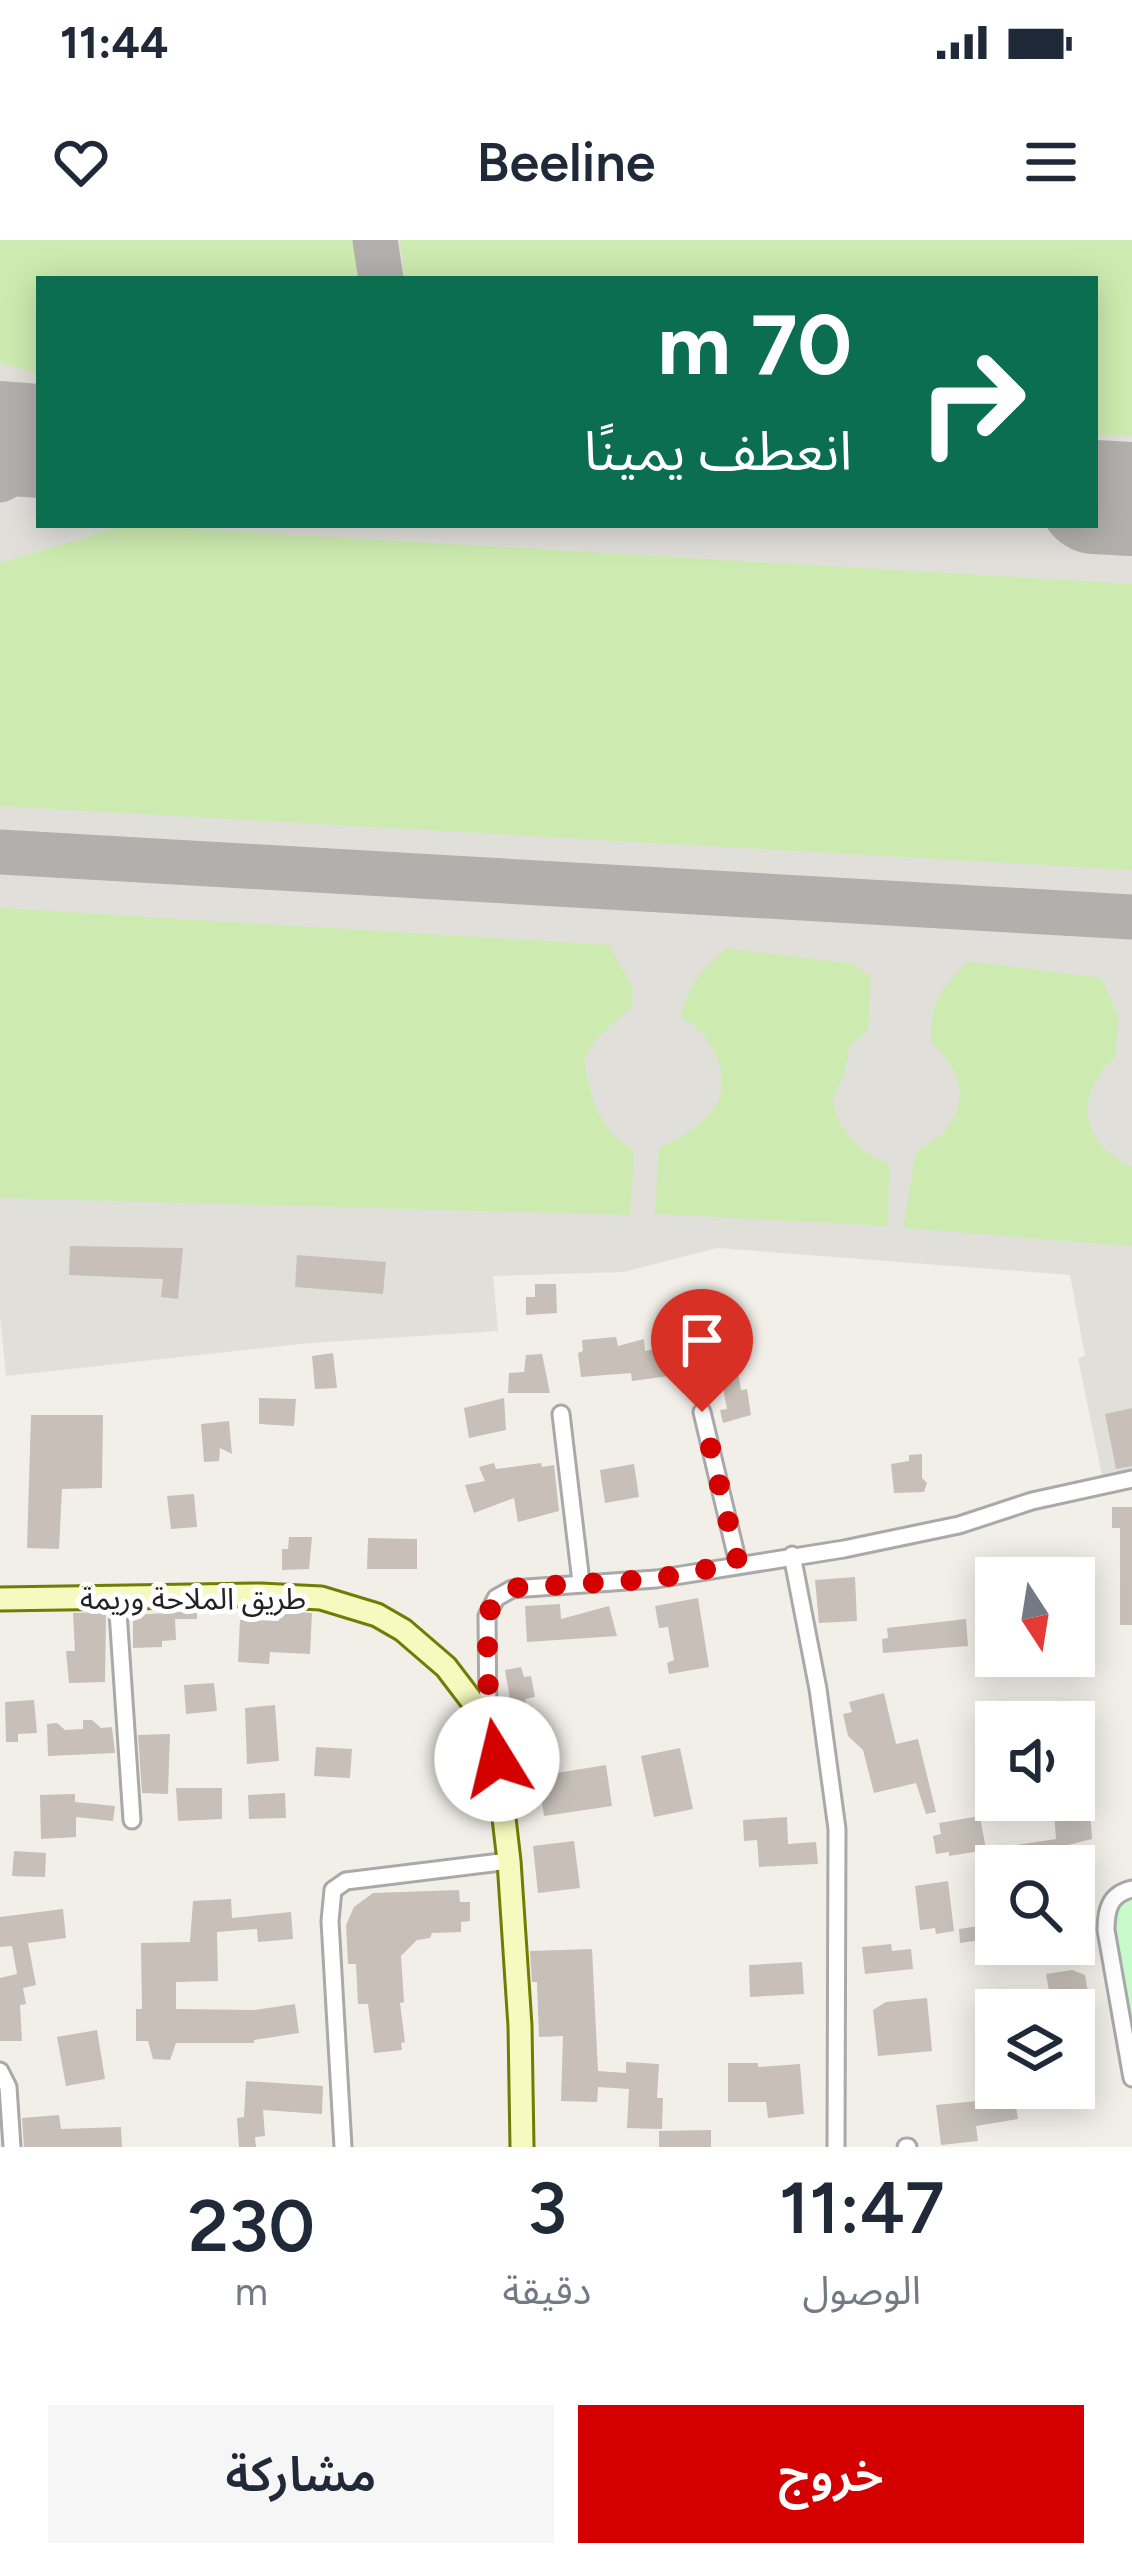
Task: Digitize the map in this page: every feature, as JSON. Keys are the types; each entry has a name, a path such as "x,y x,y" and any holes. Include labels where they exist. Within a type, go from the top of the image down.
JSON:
{"street":[{"path":"702,1412 738,1563"},
{"path":"561,1414 581,1582"},
{"path":"489,1732 487,1616 492,1603 512,1588 656,1579 844,1550 1132,1479"},
{"path":"791,1555 818,1689 837,1828 836,2147"},
{"name":"طريق الملاحة وريمة","path":"0,1599 291,1595 350,1604 403,1630 426,1648 463,1688 489,1732 497,1759 520,2026 522,2147"},
{"path":"117,1597 132,1820"},
{"path":"343,2147 330,1921 333,1890 346,1881 509,1861"},
{"path":"1132,1889 1112,1900 1106,1910 1106,1930 1132,2078"},
{"path":"0,2071 8,2087 12,2147"}],"shaded area":[{"path":"0,240 1132,240 1132,1480 1104,1485 1078,1358 1085,1356 1070,1275 717,1248 624,1272 493,1276 498,1331 310,1343 6,1376 0,1317"}],"green space":[{"path":"0,240 362,240 368,276 36,276 36,373 0,363"},
{"path":"400,240 1132,240 1132,436 1098,434 1098,276 405,276"},
{"path":"117,528 178,528 1132,584 1132,870 0,806 0,563"},
{"path":"0,908 609,945 633,988 632,1007 597,1038 584,1059 598,1111 612,1132 634,1151 630,1215 0,1198"},
{"path":"727,948 854,964 871,977 868,1030 850,1046 844,1075 832,1099 852,1139 889,1164 888,1226 655,1214 659,1148 704,1120 720,1094 721,1068 710,1044 681,1017 697,978"},
{"path":"968,961 1101,978 1119,1017 1115,1057 1093,1087 1088,1117 1102,1145 1132,1167 1132,1246 903,1228 916,1151 946,1129 959,1102 954,1073 931,1043 931,1028 938,998"},
{"path":"1132,1889 1132,2078 1107,1939 1112,1900"}],"building":[{"path":"70,1246 183,1248 178,1299 161,1297 163,1279 69,1275"},
{"path":"297,1255 386,1262 383,1294 295,1287"},
{"path":"535,1284 556,1284 557,1313 526,1315 526,1297 535,1297"},
{"path":"616,1337 618,1346 644,1339 645,1351 663,1347 663,1352 670,1353 676,1375 632,1381 631,1373 581,1377 578,1353 583,1351 582,1340"},
{"path":"733,1343 741,1390 747,1389 751,1415 723,1423 720,1410 727,1409 721,1377 704,1378 701,1353 709,1353 708,1347"},
{"path":"333,1353 337,1388 315,1389 312,1356"},
{"path":"542,1354 550,1393 508,1393 509,1373 524,1372 526,1355"},
{"path":"259,1398 296,1399 294,1426 259,1424"},
{"path":"504,1398 506,1430 469,1438 464,1408"},
{"path":"1132,1408 1132,1466 1116,1469 1105,1414"},
{"path":"31,1415 103,1415 102,1488 62,1489 59,1549 27,1548"},
{"path":"229,1421 232,1454 220,1448 219,1461 204,1462 201,1424"},
{"path":"922,1454 924,1492 894,1493 891,1464"},
{"path":"494,1463 496,1469 554,1465 559,1511 518,1522 514,1498 474,1513 465,1485 485,1481 479,1467"},
{"path":"634,1464 639,1497 605,1503 600,1470"},
{"path":"194,1494 197,1527 171,1529 167,1496"},
{"path":"1112,1507 1132,1507 1132,1625 1120,1625 1120,1528 1112,1528"},
{"path":"289,1537 312,1537 309,1569 282,1570 282,1549 288,1549"},
{"path":"368,1538 417,1539 417,1569 367,1569"},
{"path":"855,1577 857,1621 819,1623 815,1580"},
{"path":"698,1598 709,1667 669,1674 667,1663 674,1660 668,1627 659,1628 655,1606"},
{"path":"560,1604 561,1619 609,1606 617,1636 527,1642 525,1606"},
{"path":"197,1611 197,1619 175,1619 176,1640 162,1641 162,1647 133,1648 133,1615"},
{"path":"279,1611 312,1613 310,1654 270,1652 269,1664 238,1662 240,1620 279,1621"},
{"path":"106,1612 105,1682 69,1683 66,1651 75,1651 73,1613"},
{"path":"966,1619 968,1646 883,1653 887,1628"},
{"path":"521,1667 524,1677 531,1676 535,1697 525,1699 529,1735 542,1734 543,1757 513,1759 513,1716 505,1670"},
{"path":"214,1683 217,1711 186,1714 184,1685"},
{"path":"884,1693 896,1744 918,1739 936,1812 926,1814 916,1783 874,1793 863,1750 848,1736 843,1714 852,1712 849,1702"},
{"path":"34,1700 37,1733 18,1734 18,1742 6,1742 5,1702"},
{"path":"275,1705 279,1761 247,1764 245,1708"},
{"path":"83,1720 112,1727 115,1753 48,1756 47,1724 83,1729"},
{"path":"170,1734 168,1794 142,1793 138,1735"},
{"path":"316,1747 352,1749 350,1778 314,1776"},
{"path":"680,1748 693,1809 654,1817 641,1756"},
{"path":"606,1765 612,1806 544,1816 538,1776"},
{"path":"176,1788 222,1788 222,1819 178,1821"},
{"path":"285,1793 286,1818 249,1819 248,1795"},
{"path":"75,1794 75,1802 115,1806 113,1821 76,1817 76,1837 41,1839 40,1795"},
{"path":"787,1817 788,1844 816,1842 818,1864 759,1867 757,1840 744,1841 743,1820"},
{"path":"975,1817 981,1821 985,1845 975,1845 975,1852 936,1854 933,1836 941,1834 939,1823"},
{"path":"1055,1821 1091,1821 1092,1839 1068,1845 1016,1845 1056,1839"},
{"path":"574,1841 580,1888 538,1893 533,1846"},
{"path":"14,1851 46,1853 45,1877 12,1876"},
{"path":"948,1881 954,1931 920,1930 915,1886"},
{"path":"459,1890 460,1902 470,1902 470,1921 461,1922 461,1932 432,1933 430,1938 417,1940 401,1956 405,2042 402,2050 374,2053 368,2004 358,2004 356,1964 348,1964 346,1925 354,1907 373,1893"},
{"path":"231,1899 232,1918 291,1912 293,1939 258,1942 257,1929 217,1932 218,1981 176,1982 176,2009 255,2010 295,2004 299,2033 254,2043 176,2043 170,2060 153,2059 148,2041 136,2041 136,2009 142,2009 141,1943 190,1942 193,1901"},
{"path":"63,1909 66,1938 28,1943 36,1985 23,1988 22,2041 0,2041 0,1978 17,1974 12,1946 0,1947 0,1917"},
{"path":"975,1927 975,1941 960,1943 959,1929"},
{"path":"891,1944 892,1951 911,1949 913,1969 865,1974 862,1947"},
{"path":"592,1949 598,2071 626,2073 626,2062 659,2064 662,2129 627,2128 629,2089 598,2087 597,2102 561,2101 563,2036 539,2037 537,1982 532,1982 530,1951"},
{"path":"802,1962 804,1994 750,1997 749,1965"},
{"path":"1072,1970 1085,1975 1087,1989 1049,1989 1046,1974"},
{"path":"927,1998 932,2051 878,2056 873,2010 886,2002"},
{"path":"97,2030 105,2079 66,2086 57,2037"},
{"path":"728,2063 800,2064 804,2114 768,2118 766,2102 728,2102"},
{"path":"246,2081 323,2086 322,2114 263,2110 265,2136 255,2137 256,2147 239,2147 237,2118 244,2117"},
{"path":"975,2101 975,2109 1016,2109 1018,2119 976,2126 978,2141 941,2145 936,2105"},
{"path":"59,2115 61,2129 121,2127 122,2147 24,2147 22,2118"},
{"path":"711,2130 711,2147 659,2147 659,2131"}],"taxiway":[{"path":"375,240 381,276"},
{"path":"0,480 36,461"},
{"path":"0,852 1132,917"}],"runway":[{"path":"0,438 36,441"},
{"path":"1098,497 1132,499"}],"route":[{"path":"497,1759 489,1732 487,1616 503,1592 656,1579 738,1563 702,1412"}]}
